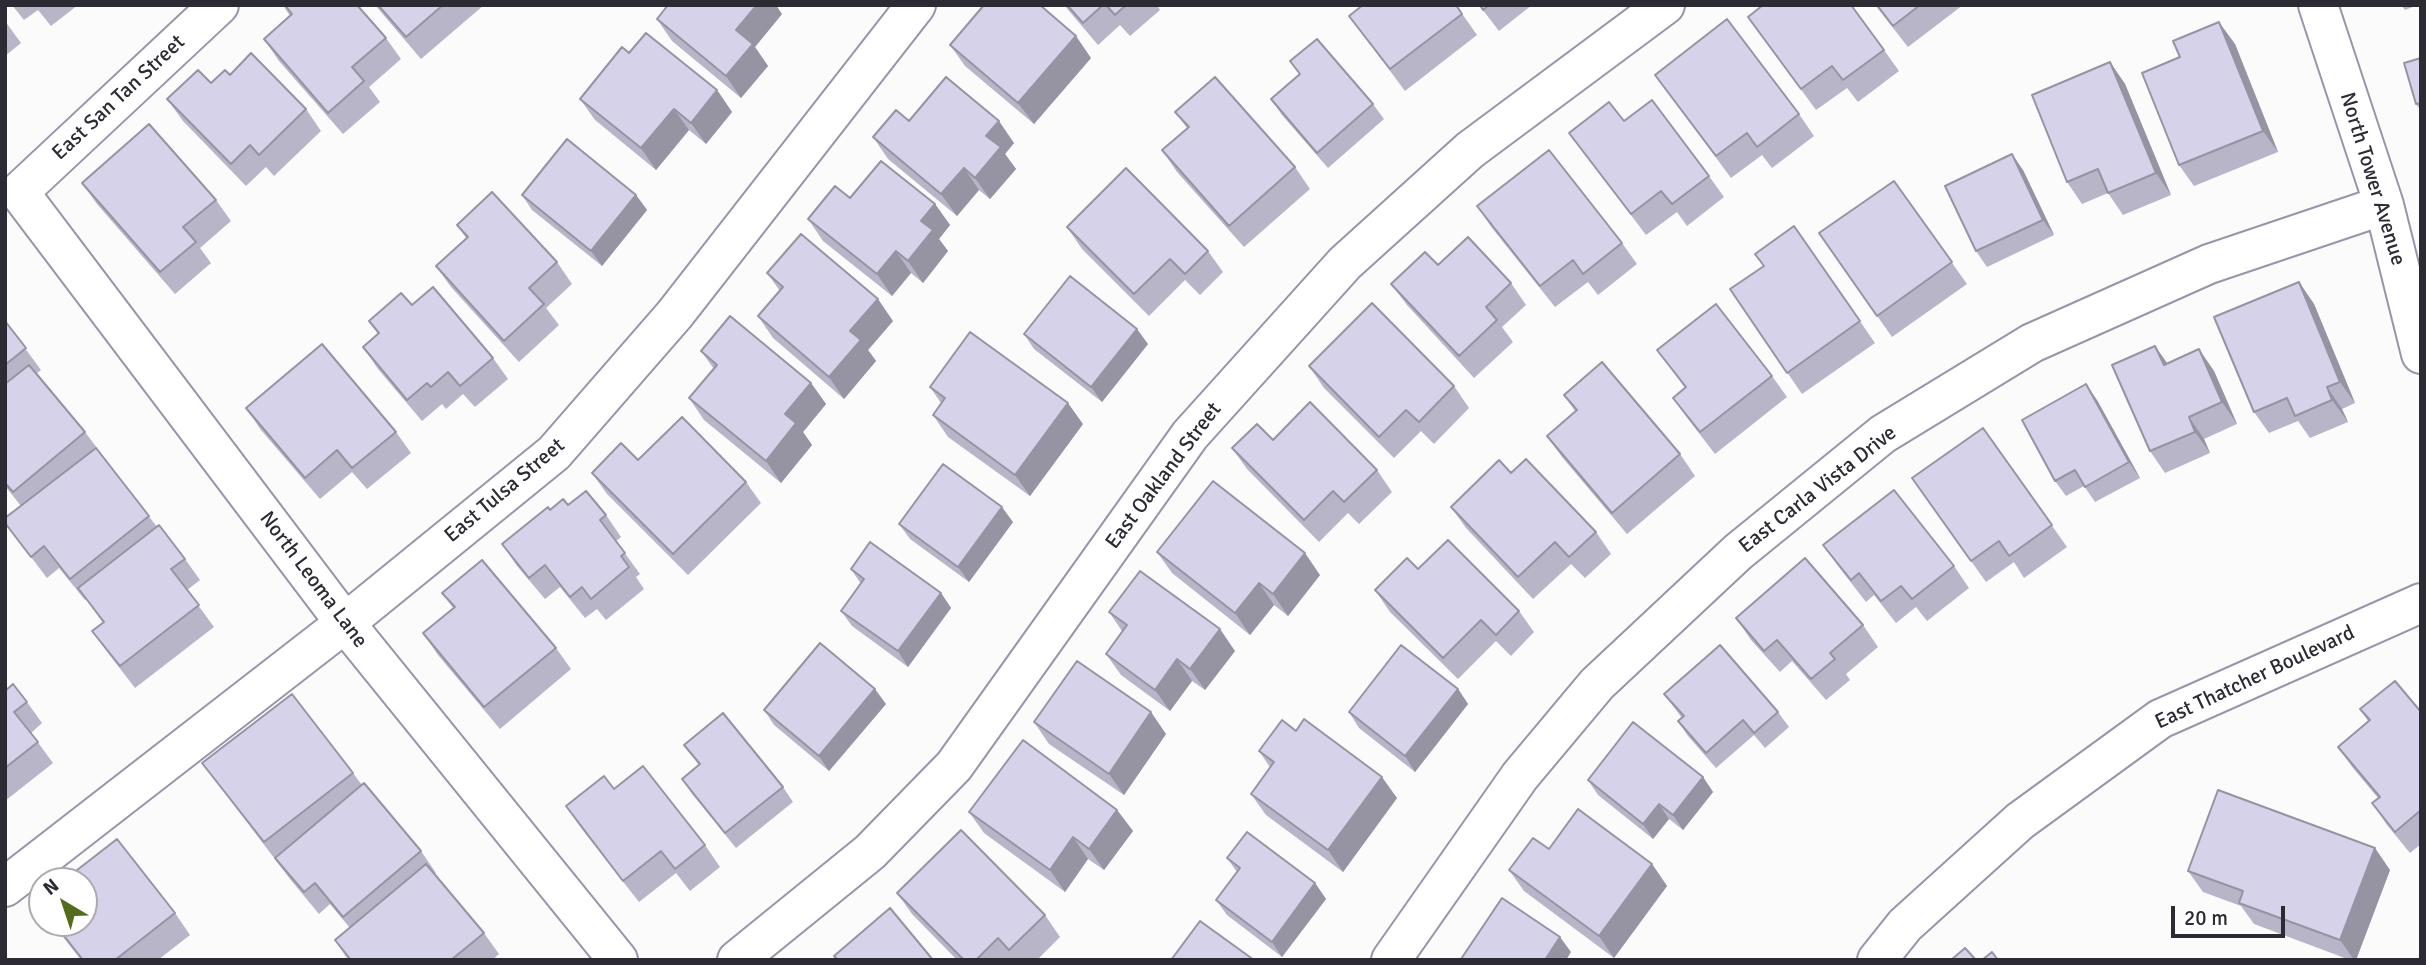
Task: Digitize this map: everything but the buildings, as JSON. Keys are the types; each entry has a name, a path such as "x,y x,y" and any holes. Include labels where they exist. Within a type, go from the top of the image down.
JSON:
{"street":[{"name":"East San Tan Street","path":"19,192 219,5"},
{"name":"East Tulsa Street","path":"5,887 345,623 554,453 676,314 916,5"},
{"name":"East Oakland Street","path":"737,960 870,852 954,766 1191,435 1345,263 1470,150 1665,5"},
{"name":"North Tower Avenue","path":"2318,5 2384,205 2421,354"},
{"name":"North Leoma Lane","path":"19,192 345,623 618,960"},
{"name":"East Carla Vista Drive","path":"1391,960 1520,776 1597,684 1738,552 1883,434 2032,343 2209,264 2384,205"},
{"name":"East Thatcher Boulevard","path":"1877,960 1905,925 2020,821 2160,719 2421,603"}]}
